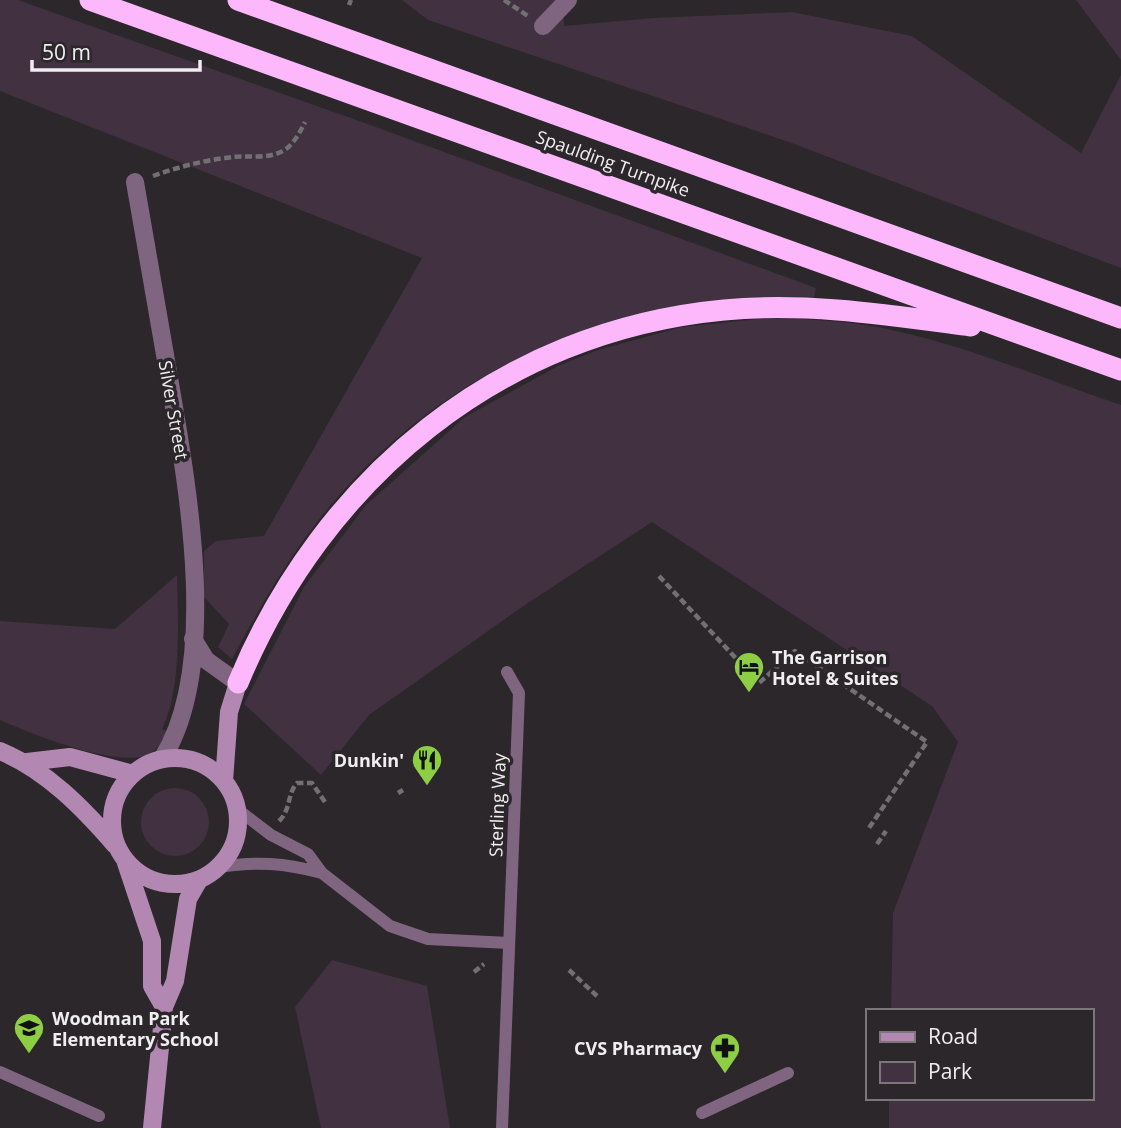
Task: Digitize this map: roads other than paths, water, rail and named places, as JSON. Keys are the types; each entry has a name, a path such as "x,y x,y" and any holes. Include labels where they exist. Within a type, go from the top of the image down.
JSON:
{"highway":[{"name":"Spaulding Turnpike","path":"90,0 1121,370"},
{"name":"Spaulding Turnpike","path":"238,0 1121,318"},
{"path":"238,683 254,644 294,572 318,537 373,475 414,438 470,397 550,355 646,323 723,310 768,307 844,308 1014,332"}],"main road":[{"path":"224,781 229,712 238,683"},
{"path":"0,751 27,762 90,817 121,854 140,874 159,882 179,884 199,880 218,867 235,841 237,809 224,781 202,764 176,758 162,760 133,774 122,786 112,816 121,854 152,940 152,986 164,1007"},
{"path":"27,762 70,757 133,774"},
{"path":"152,1128 164,1007 175,981 188,899 199,880"}],"street":[{"path":"543,26 568,0"},
{"name":"Silver Street","path":"135,182 190,502 194,580 193,639 183,719 162,760"},
{"path":"193,639 206,660 238,683"}],"lane":[{"name":"Sterling Way","path":"502,1128 519,693 507,672"},
{"path":"237,809 271,835 308,854 322,873 375,916 408,934 428,939 509,943"},
{"path":"218,867 253,861 285,863 322,873"},
{"path":"0,1072 99,1116"},
{"path":"702,1113 788,1073"}],"place":[{"name":"The Garrison Hotel & Suites","path":"749,694"},
{"name":"Dunkin'","path":"427,787"},
{"name":"Woodman Park Elementary School","path":"29,1055"},
{"name":"CVS Pharmacy","path":"725,1075"}]}
